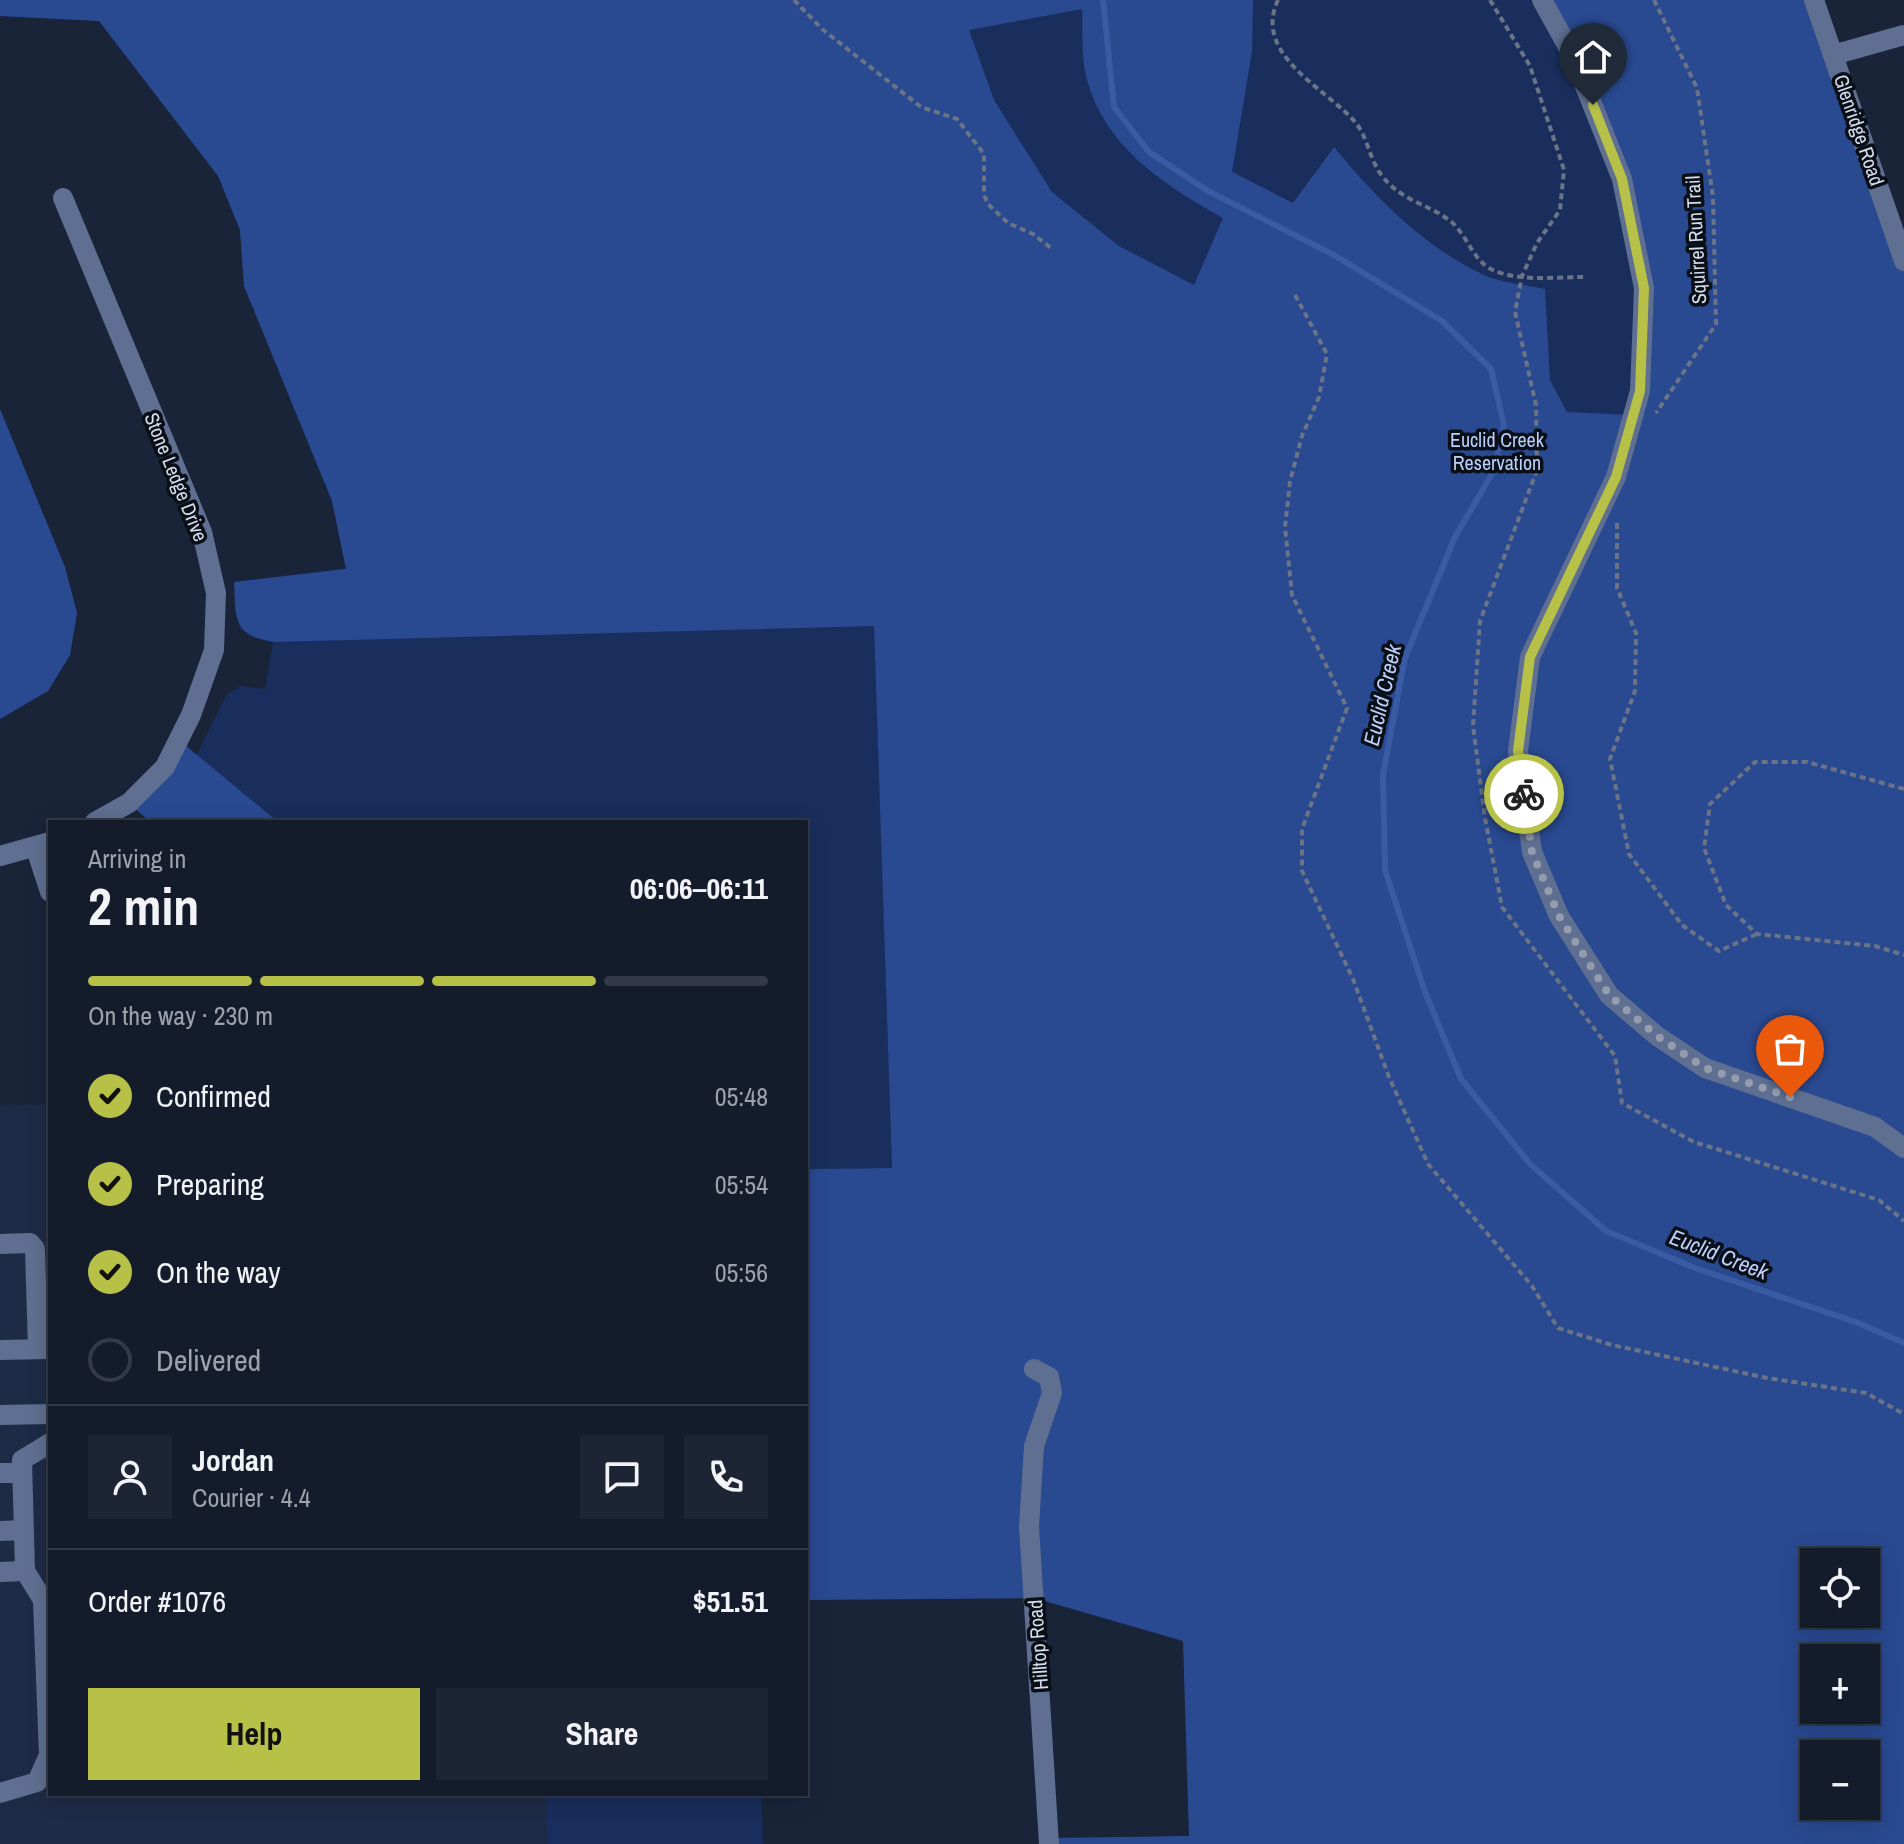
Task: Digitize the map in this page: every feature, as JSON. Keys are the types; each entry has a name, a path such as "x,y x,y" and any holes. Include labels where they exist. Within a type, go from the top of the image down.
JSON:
{"street":[{"path":"1542,0 1573,56 1622,179 1644,288 1640,391 1616,477 1530,657 1518,751 1532,852 1559,916 1609,995 1657,1036 1705,1068 1875,1127 1904,1148"},
{"name":"Glenridge Road","path":"1814,0 1897,221 1904,261"},
{"path":"1833,55 1902,32"},
{"name":"Stone Ledge Drive","path":"63,198 202,532 216,593 214,650 191,715 165,767 129,803 99,820"},
{"path":"0,856 43,844 48,878"},
{"path":"0,1244 30,1243 35,1249 44,1349 0,1350"},
{"name":"Hilltop Road","path":"1034,1369 1049,1377 1052,1393 1034,1446 1029,1526 1049,1844"},
{"path":"0,1415 48,1414"},
{"path":"48,1444 24,1457 22,1473 25,1571 43,1600 48,1729"},
{"path":"0,1473 22,1473"},
{"path":"0,1531 24,1530"},
{"path":"0,1572 25,1571"},
{"path":"0,1793 37,1782 48,1757"}],"path":[{"path":"794,0 822,29 921,107 957,119 984,154 984,195 988,204 1008,223 1033,234 1051,248"},
{"path":"1278,0 1272,13 1273,34 1284,59 1359,126 1382,177 1406,198 1447,218 1483,263 1493,270 1522,276 1584,277"},
{"path":"1490,0 1530,66 1564,170 1560,210 1537,243 1522,276 1515,312 1536,405 1537,470 1480,621 1473,726 1485,818 1502,907 1615,1056 1622,1103 1694,1142 1879,1200 1904,1221"},
{"name":"Squirrel Run Trail","path":"1651,427 1688,361 1716,324 1713,197 1697,88 1654,0"},
{"path":"1295,295 1327,354 1319,397 1302,436 1290,481 1285,527 1292,595 1347,708 1302,829 1302,871 1353,979 1389,1077 1428,1164 1532,1286 1558,1328 1612,1345 1767,1378 1866,1393 1904,1414"},
{"path":"1617,522 1617,588 1636,633 1635,691 1610,759 1629,854 1682,925 1719,951 1757,934 1875,946 1904,955"},
{"path":"1757,934 1726,905 1704,848 1710,804 1755,762 1807,762 1904,789"}],"shaded area":[{"path":"48,1104 48,1796 546,1796 547,1844 0,1844 0,1105"}],"green space":[{"name":"Euclid Creek Reservation","path":"0,0 1792,0 1904,282 1904,1844 1813,1844 1824,1820 1880,1820 1880,1740 1858,1740 1865,1724 1880,1724 1880,1690 1903,1638 1880,1573 1880,1548 1849,1548 1840,1541 1644,1501 1546,1487 1500,1469 1428,1456 1382,1443 1287,1402 1225,1383 1279,1145 1268,1120 1257,1158 923,1168 921,1096 1251,1086 1226,1034 1126,873 1095,706 1089,427 1096,379 893,289 890,242 882,224 873,218 861,213 892,1168 808,1169 808,820 155,820 150,814 193,762 227,694 241,686 265,689 273,642 251,637 240,628 234,582 346,568 332,501 244,286 240,230 218,176 99,21 0,16"},
{"name":"Euclid Creek Reservation","path":"0,0 1253,0 1252,51 1232,172 1293,203 1334,147 1384,202 1441,250 1491,278 1545,289 1550,380 1567,412 1633,415 1644,288 1622,180 1542,0 1814,0 1904,261 1904,1844 1049,1844 1049,1838 1189,1836 1183,1641 1034,1598 808,1600 808,1169 892,1168 874,626 273,642 250,634 243,629 236,615 234,582 346,569 332,501 244,286 240,230 218,176 99,21 0,16","holes":["1082,9 1086,76 1095,101 1121,143 1158,177 1223,218 1194,285 1119,246 1052,192 994,100 969,30"]},
{"path":"0,409 65,567 77,613 70,655 48,691 0,719"},
{"path":"179,740 276,820 148,820 129,803"},
{"path":"546,1796 761,1796 763,1844 547,1844"}],"waterway":[{"name":"Euclid Creek","path":"1103,0 1114,107 1149,152 1208,191 1334,255 1442,321 1491,369 1504,425 1493,472 1455,537 1405,658 1383,774 1385,870 1425,992 1461,1079 1530,1164 1606,1231 1695,1268 1856,1322 1904,1343"}],"way so far":[{"path":"1524,794 1532,852 1559,916 1609,995 1657,1036 1705,1068 1790,1097"}],"route":[{"path":"1524,794 1518,751 1530,657 1616,477 1640,391 1644,288 1622,179 1593,105"}]}
